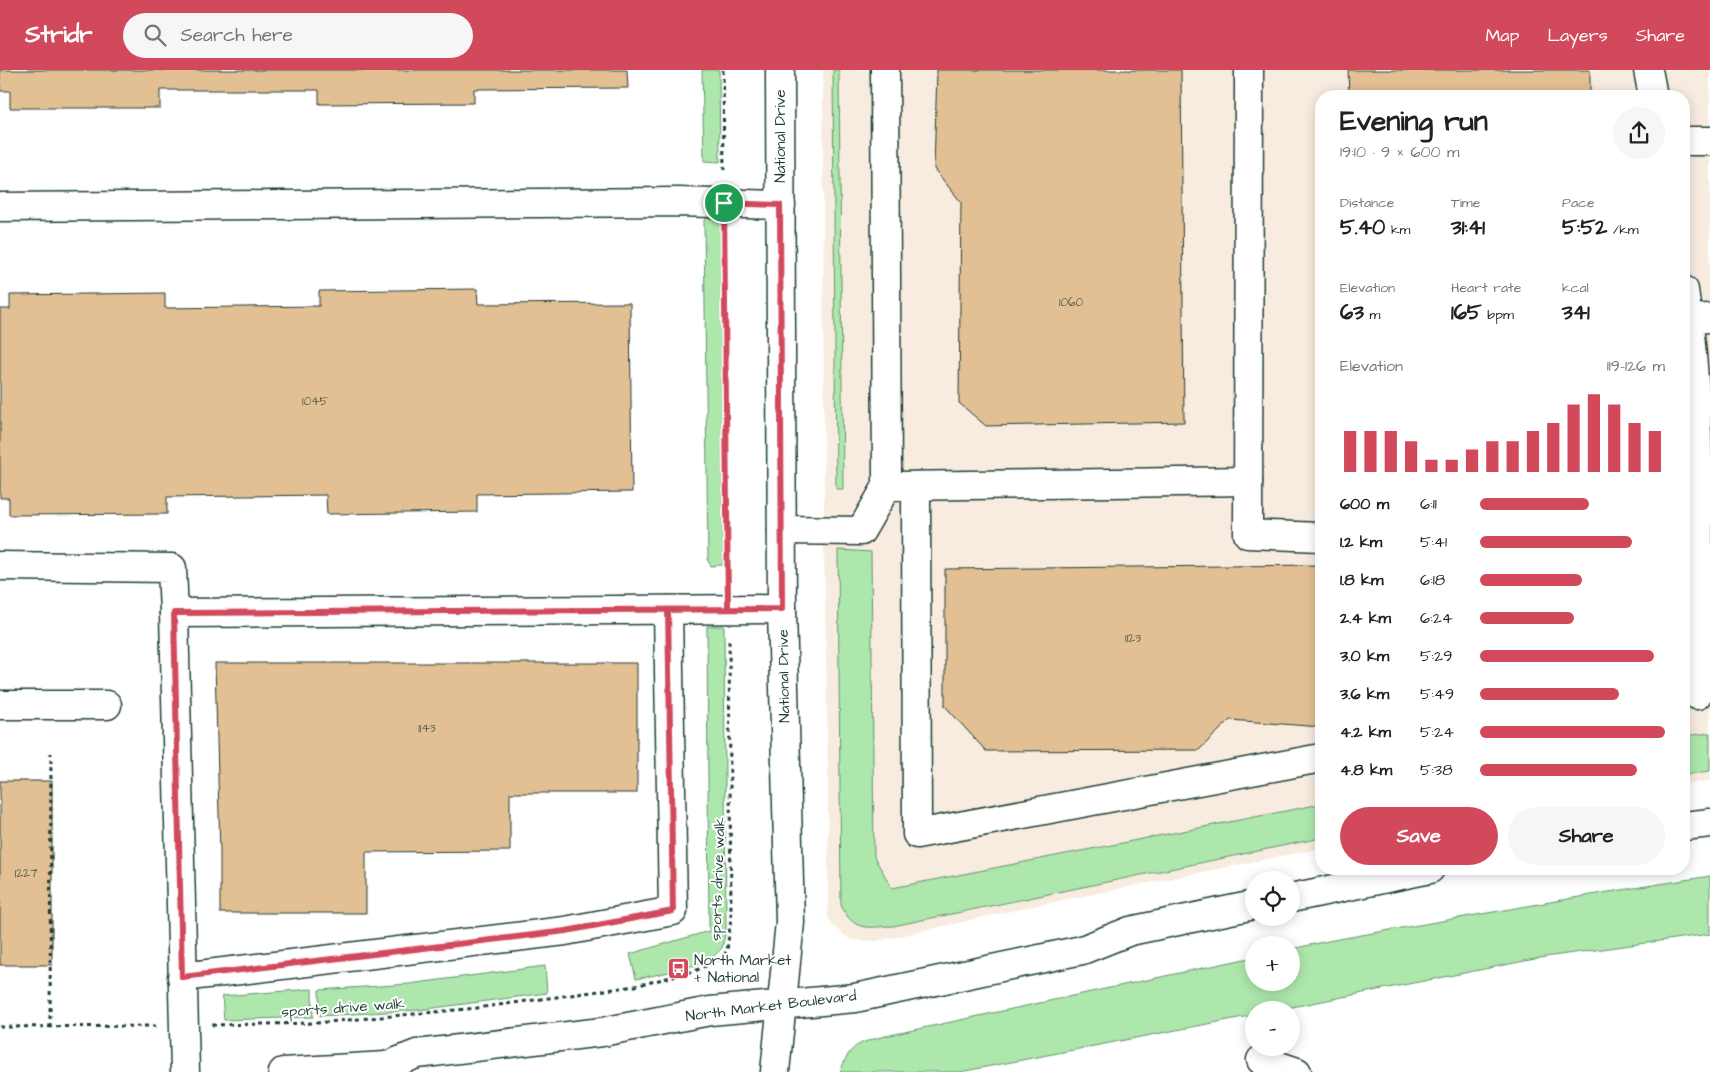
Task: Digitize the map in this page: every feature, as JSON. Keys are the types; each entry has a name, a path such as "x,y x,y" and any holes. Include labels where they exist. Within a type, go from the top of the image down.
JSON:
{"main road":[{"name":"National Drive","path":"775,1072 790,922 782,609 780,70"},
{"path":"782,530 861,531 887,486 885,70"},
{"path":"1249,70 1248,534 1315,537"},
{"path":"1648,70 1652,90"},
{"path":"1690,141 1710,141"},
{"path":"0,206 678,202 780,205"},
{"path":"1690,302 1699,319 1694,365 1704,494 1697,695"},
{"path":"887,486 1248,481"},
{"path":"916,486 917,834 1315,759"},
{"path":"0,566 172,568 185,1072"},
{"path":"174,613 782,609"},
{"path":"182,977 566,931 673,911 668,610"},
{"path":"0,705 107,705"},
{"path":"1690,825 1710,823"},
{"path":"1300,896 1401,875"},
{"name":"North Market Boulevard","path":"282,1072 386,1069 417,1054 602,1032 710,1011 855,998 1082,950 1130,931 1245,907"},
{"path":"1261,1060 1297,1072"}],"path":[{"name":"sports drive walk","path":"0,1027 317,1023 477,1008 635,986 695,971 720,959 726,951 731,918 723,70"},
{"path":"50,1027 51,753"}],"shaded area":[{"path":"823,70 1710,70 1710,781 1690,783 1690,90 1315,90 1315,849 1029,907 877,941 851,940 833,926 828,917 824,542"}],"green space":[{"path":"702,70 719,70 720,162 704,161"},
{"path":"833,70 839,70 843,489 836,489"},
{"path":"708,217 720,218 723,565 711,566 708,561 704,220"},
{"path":"838,550 871,552 874,857 892,888 1315,805 1315,839 893,926 869,927 856,924 846,914 841,905"},
{"path":"707,626 724,626 726,931 722,948 709,961 636,979 630,954 709,931"},
{"path":"1710,733 1710,771 1690,773 1690,735"},
{"path":"1710,876 1710,934 1545,957 1300,1005 1300,1001 1245,1001 1245,1017 960,1072 840,1072 854,1047 881,1037 1245,959 1245,991 1300,991 1300,947 1596,894"},
{"path":"545,966 547,993 419,1010 320,1016 319,990 409,984"},
{"path":"312,989 313,1017 224,1020 222,996"}],"building":[{"path":"0,70 627,70 628,88 474,89 474,103 319,104 319,90 160,90 160,108 10,108 10,91 0,91"},
{"path":"937,70 1181,70 1184,422 986,426 959,403 961,202 934,169"},
{"path":"1348,70 1590,70 1590,90 1349,90"},
{"path":"477,289 478,304 630,303 632,492 477,494 477,512 327,514 326,495 167,497 167,514 9,515 9,498 0,498 0,309 10,309 10,295 165,293 165,308 319,306 319,291"},
{"path":"1315,565 1315,727 1230,720 1199,750 986,751 945,706 945,569"},
{"path":"215,663 637,663 637,793 510,793 510,851 366,852 366,913 220,913"},
{"path":"0,781 52,781 52,965 0,965"}],"place":[{"name":"North Market + National","path":"678,969"}],"route":[{"path":"724,203 728,609 668,610 673,911 566,931 182,977 174,613 597,610 668,610 687,610 782,609 780,205 724,203"}]}
